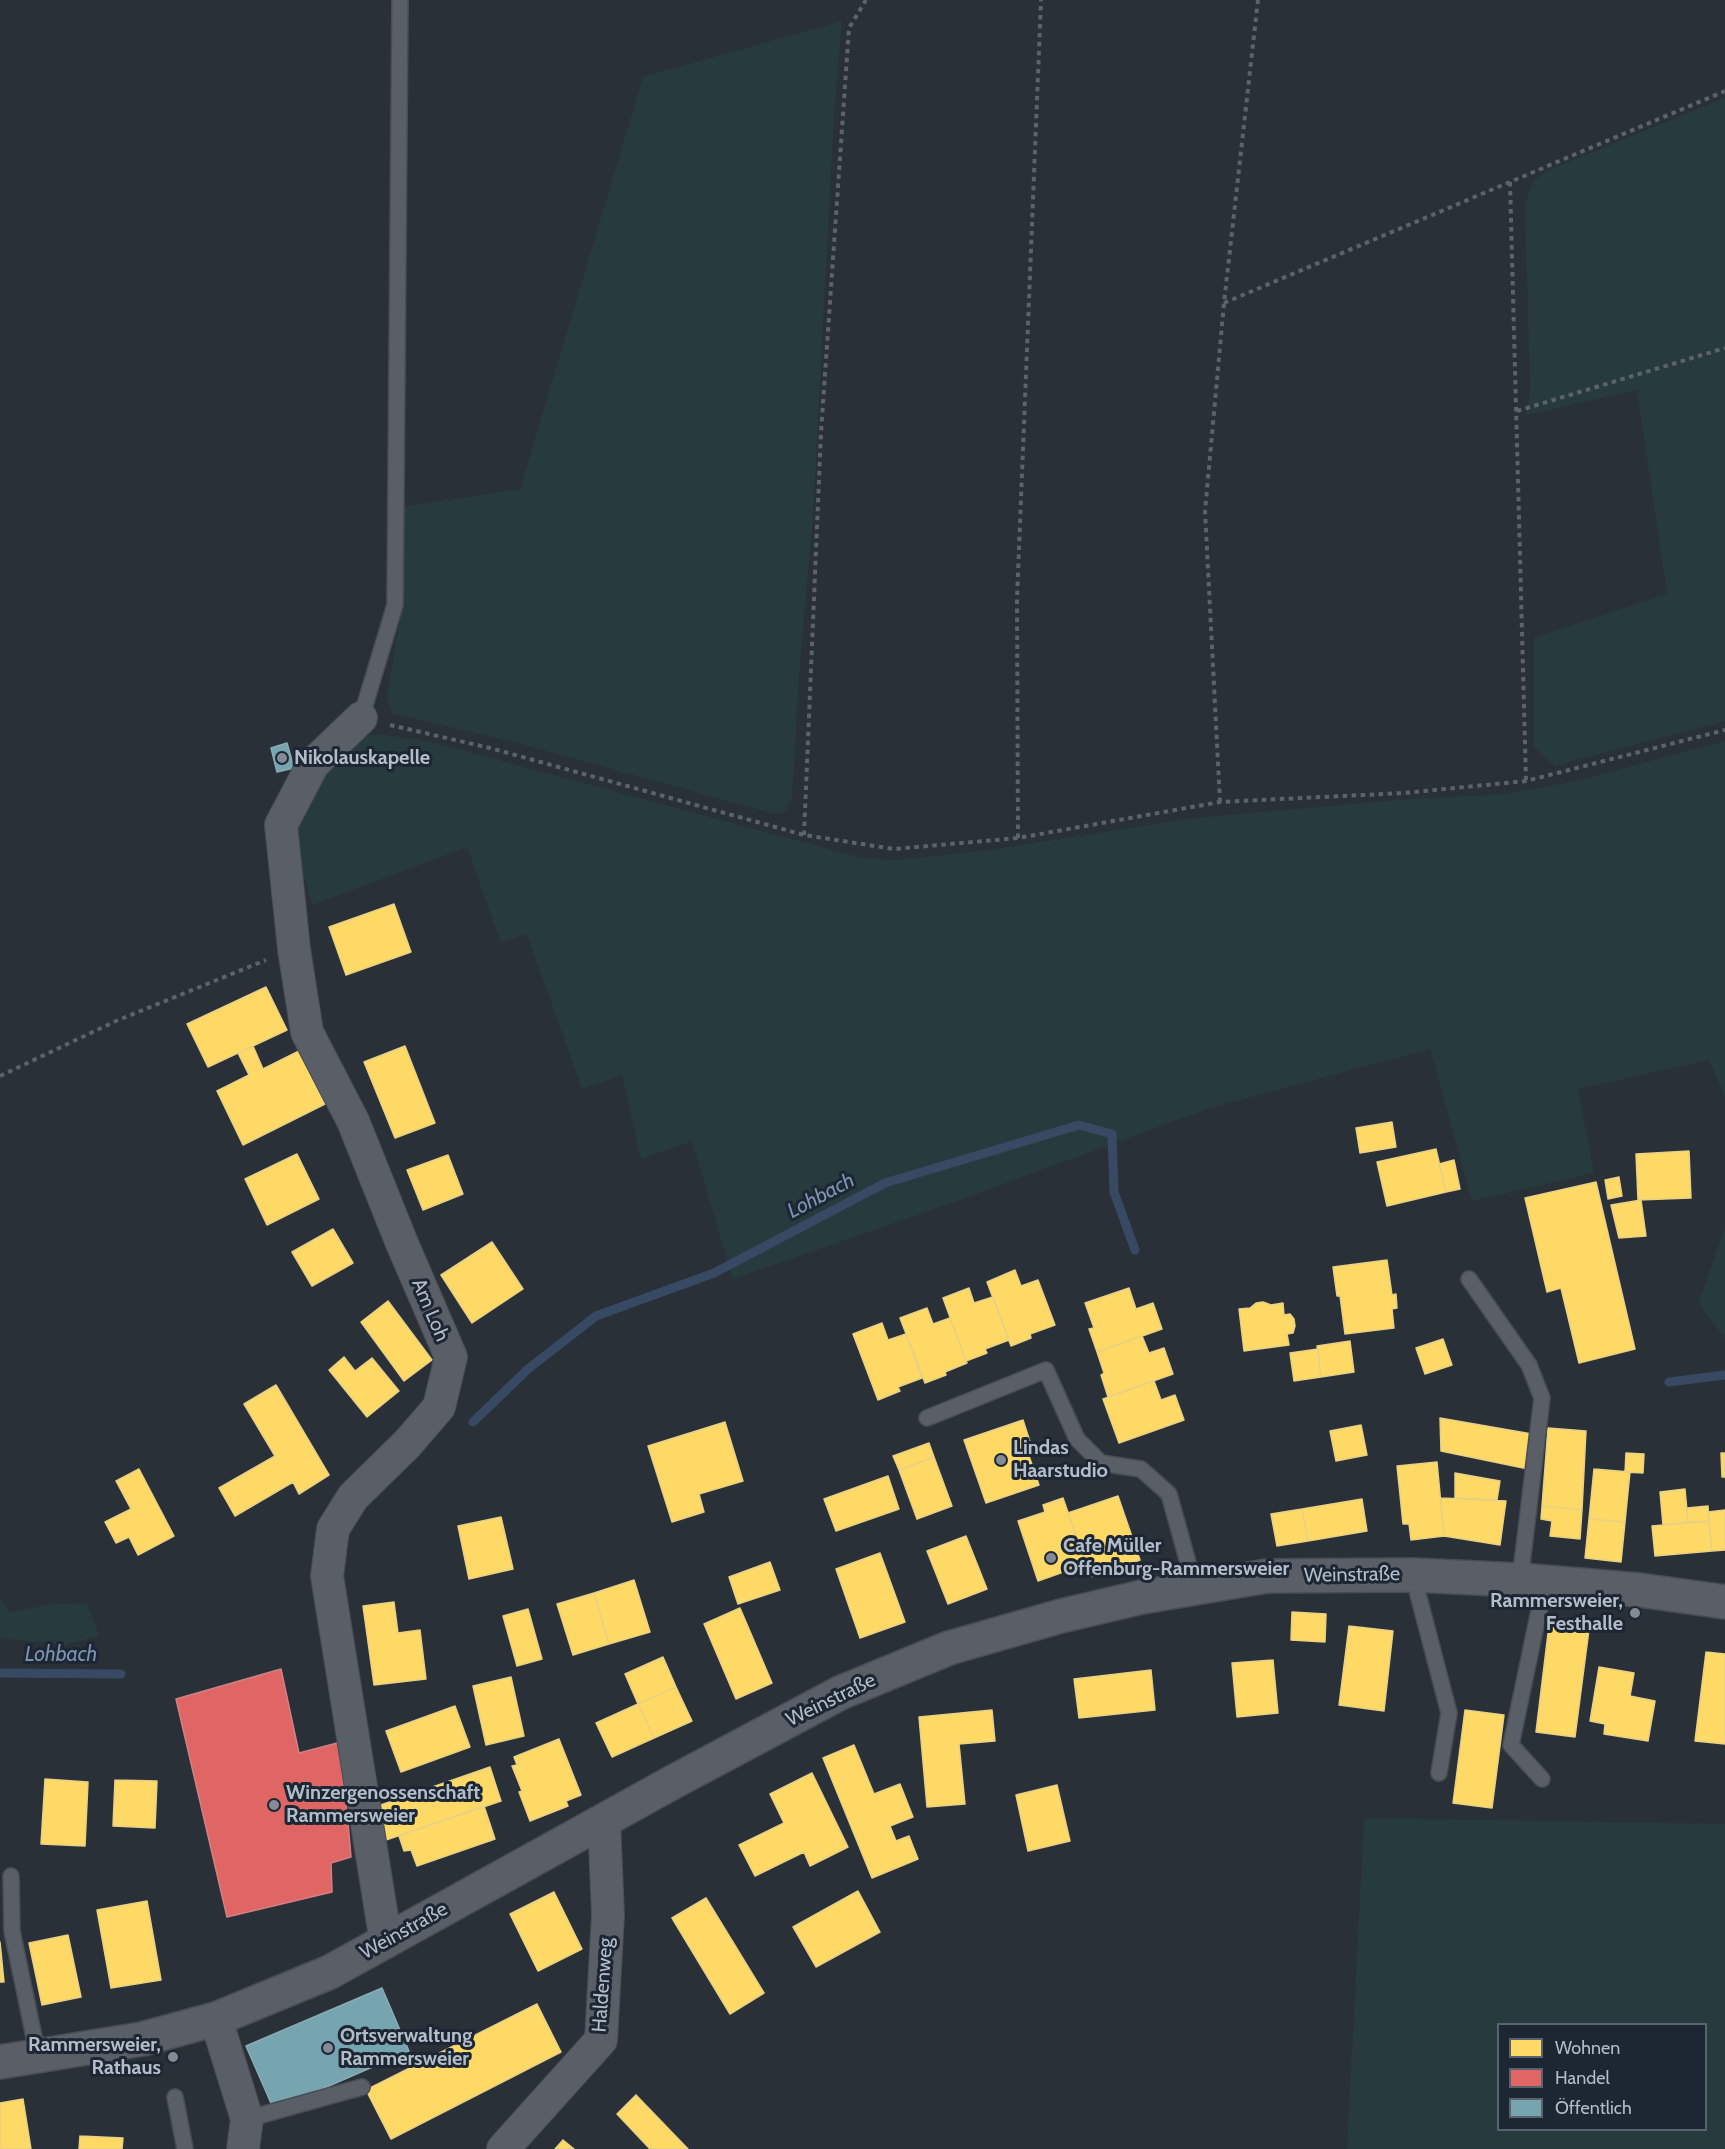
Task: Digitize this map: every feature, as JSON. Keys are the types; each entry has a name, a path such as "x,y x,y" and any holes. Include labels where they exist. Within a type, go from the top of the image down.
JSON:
{"street":[{"name":"Am Loh","path":"361,718 313,764 281,825 294,949 307,1032 353,1121 451,1357 440,1407 408,1443 353,1497 333,1529 327,1576 386,1942"},
{"name":"Weinstraße","path":"0,2062 142,2039 216,2019 330,1972 840,1692 949,1648 1061,1616 1142,1597 1267,1576 1413,1575 1532,1581 1639,1590 1725,1602"},
{"name":"Haldenweg","path":"503,2149 601,2040 608,1915 604,1820"},
{"path":"216,2019 245,2134"}],"lane":[{"path":"361,718 395,605 400,0"},
{"path":"1469,1279 1529,1365 1542,1398 1532,1581 1511,1744 1542,1779"},
{"path":"927,1418 1046,1370 1077,1438 1101,1463 1141,1469 1169,1494 1195,1588"},
{"path":"1413,1575 1449,1713 1439,1773"},
{"path":"10,1876 12,1931 38,2056"},
{"path":"245,2134 362,2087"},
{"path":"175,2097 184,2149"}],"path":[{"path":"804,835 821,432 848,40 849,28 866,0"},
{"path":"1018,838 1017,599 1041,0"},
{"path":"1220,802 1205,512 1224,303 1258,0"},
{"path":"1224,303 1725,91"},
{"path":"1510,182 1526,781"},
{"path":"1517,411 1725,348"},
{"path":"361,718 490,748 804,835 894,849 1018,838 1220,802 1404,793 1526,781 1725,730"},
{"path":"0,1076 116,1021 294,949"}],"green space":[{"path":"842,21 834,113 813,518 799,676 792,799 784,813 771,813 525,745 392,713 387,696 403,601 402,507 520,489 643,77"},
{"path":"1725,98 1725,721 1554,766 1534,747 1534,638 1667,594 1637,390 1526,415 1530,390 1525,204 1534,180 1549,170"},
{"path":"381,734 431,742 862,858 897,860 989,850 1194,818 1398,800 1505,794 1576,781 1725,741 1725,1097 1709,1060 1578,1089 1594,1173 1472,1201 1430,1049 1210,1108 946,1205 733,1279 692,1141 641,1159 622,1075 582,1089 527,934 501,943 467,847 312,905 294,835 316,770 348,737"},
{"path":"1725,1227 1725,1339 1699,1303"},
{"path":"0,1596 9,1612 55,1604 87,1603 99,1636 65,1645 0,1638"},
{"path":"1364,1818 1725,1824 1725,2149 1347,2149"}],"building: Wohnen":[{"path":"394,904 411,952 346,975 329,927"},
{"path":"266,987 287,1030 208,1067 187,1024"},
{"path":"253,1046 263,1069 299,1051 325,1104 243,1145 217,1091 249,1075 238,1053"},
{"path":"405,1046 435,1123 395,1138 364,1062"},
{"path":"1392,1122 1396,1147 1360,1153 1356,1128"},
{"path":"1436,1149 1446,1192 1387,1206 1377,1162"},
{"path":"1689,1151 1691,1198 1638,1200 1636,1154"},
{"path":"297,1154 319,1199 267,1225 245,1179"},
{"path":"448,1155 463,1194 423,1210 407,1170"},
{"path":"1454,1160 1460,1189 1446,1192 1439,1164"},
{"path":"1619,1177 1622,1196 1608,1199 1605,1180"},
{"path":"1596,1182 1635,1349 1579,1363 1561,1288 1547,1292 1525,1198"},
{"path":"1641,1200 1646,1236 1619,1238 1611,1205"},
{"path":"333,1229 353,1263 312,1286 292,1252"},
{"path":"492,1242 523,1289 472,1323 441,1275"},
{"path":"1387,1260 1392,1295 1396,1294 1397,1308 1392,1309 1394,1328 1345,1334 1333,1267"},
{"path":"1015,1270 1021,1286 1038,1280 1055,1325 1030,1334 1031,1338 1011,1346 987,1282"},
{"path":"969,1288 974,1303 993,1297 1009,1340 985,1349 987,1353 966,1361 943,1298"},
{"path":"1129,1288 1136,1309 1153,1303 1162,1329 1097,1352 1089,1329 1094,1328 1085,1303"},
{"path":"388,1301 432,1360 404,1381 361,1322"},
{"path":"1263,1302 1271,1305 1283,1303 1284,1315 1290,1314 1294,1319 1293,1333 1287,1334 1289,1345 1244,1351 1239,1309 1250,1308 1256,1303"},
{"path":"927,1308 933,1324 950,1318 967,1363 945,1372 946,1375 925,1383 900,1318"},
{"path":"882,1323 888,1340 906,1334 922,1378 898,1387 900,1391 878,1400 853,1334"},
{"path":"1142,1336 1149,1353 1164,1348 1173,1374 1108,1397 1101,1375 1104,1373 1097,1352"},
{"path":"1443,1339 1452,1365 1425,1374 1416,1348"},
{"path":"1350,1341 1354,1372 1321,1377 1317,1346"},
{"path":"1318,1349 1321,1377 1294,1381 1290,1353"},
{"path":"344,1357 355,1371 372,1358 399,1391 367,1417 329,1370"},
{"path":"1154,1381 1161,1400 1175,1395 1184,1420 1119,1443 1103,1399"},
{"path":"276,1385 329,1475 299,1494 293,1482 235,1516 219,1488 275,1456 244,1404"},
{"path":"1440,1418 1532,1434 1528,1469 1441,1451"},
{"path":"1023,1420 1034,1454 1029,1456 1039,1485 986,1503 964,1440"},
{"path":"725,1422 743,1481 699,1494 704,1512 672,1522 648,1446"},
{"path":"1361,1425 1367,1455 1336,1461 1330,1431"},
{"path":"1548,1428 1586,1431 1582,1510 1542,1506"},
{"path":"929,1443 934,1457 899,1470 893,1456"},
{"path":"1626,1453 1644,1454 1643,1473 1625,1472"},
{"path":"1721,1453 1725,1453 1725,1477 1722,1477"},
{"path":"934,1457 952,1506 917,1519 899,1470"},
{"path":"1437,1462 1444,1536 1411,1540 1409,1524 1403,1524 1397,1466"},
{"path":"139,1469 174,1536 138,1555 129,1537 116,1543 105,1522 131,1509 116,1481"},
{"path":"1594,1469 1630,1472 1625,1522 1589,1519"},
{"path":"1455,1473 1500,1481 1497,1500 1455,1498"},
{"path":"888,1476 899,1509 836,1531 824,1499"},
{"path":"1685,1489 1688,1522 1663,1525 1660,1492"},
{"path":"1118,1496 1140,1560 1090,1577 1068,1513"},
{"path":"1063,1498 1086,1564 1038,1581 1018,1521 1045,1512 1043,1505"},
{"path":"1441,1498 1506,1501 1500,1545 1444,1536"},
{"path":"1362,1499 1367,1531 1308,1541 1302,1509"},
{"path":"1542,1506 1582,1510 1580,1539 1550,1536 1552,1521 1541,1519"},
{"path":"1708,1506 1709,1521 1688,1522 1687,1508"},
{"path":"1302,1509 1308,1541 1277,1546 1271,1514"},
{"path":"1725,1510 1725,1550 1712,1551 1708,1512"},
{"path":"501,1517 513,1569 469,1579 458,1526"},
{"path":"1589,1519 1625,1522 1621,1562 1585,1558"},
{"path":"1709,1521 1712,1551 1655,1556 1652,1526"},
{"path":"966,1536 987,1589 948,1604 927,1551"},
{"path":"880,1553 905,1622 860,1638 836,1569"},
{"path":"770,1562 780,1590 738,1604 729,1577"},
{"path":"634,1580 650,1632 609,1644 594,1593"},
{"path":"594,1593 609,1644 573,1655 557,1604"},
{"path":"394,1602 398,1633 420,1630 426,1679 374,1685 363,1606"},
{"path":"740,1608 772,1683 736,1699 704,1624"},
{"path":"528,1609 542,1659 517,1666 503,1616"},
{"path":"1292,1612 1326,1614 1325,1642 1291,1640"},
{"path":"1550,1617 1590,1622 1575,1737 1536,1732"},
{"path":"1349,1626 1393,1631 1384,1711 1339,1705"},
{"path":"1706,1652 1725,1654 1725,1744 1695,1741"},
{"path":"663,1657 676,1687 638,1704 625,1674"},
{"path":"1273,1660 1278,1713 1237,1717 1232,1663"},
{"path":"1599,1667 1634,1673 1630,1696 1655,1701 1648,1741 1604,1734 1605,1724 1590,1721"},
{"path":"1151,1670 1155,1710 1079,1718 1074,1679"},
{"path":"511,1677 524,1736 486,1745 473,1686"},
{"path":"676,1687 692,1721 654,1738 638,1704"},
{"path":"638,1704 654,1738 612,1757 596,1723"},
{"path":"455,1706 470,1747 401,1772 386,1731"},
{"path":"992,1710 995,1741 959,1744 965,1804 927,1807 919,1717"},
{"path":"1465,1710 1504,1715 1492,1808 1453,1803"},
{"path":"559,1739 581,1795 566,1801 568,1806 530,1821 512,1766 517,1765 514,1757"},
{"path":"854,1745 874,1794 900,1784 913,1817 890,1826 896,1841 909,1836 918,1859 872,1878 823,1758"},
{"path":"490,1767 501,1801 386,1840 375,1807"},
{"path":"812,1773 848,1847 810,1866 804,1852 755,1876 739,1845 784,1823 770,1794"},
{"path":"45,1779 88,1782 85,1846 41,1844"},
{"path":"115,1780 157,1781 155,1828 113,1826"},
{"path":"1057,1785 1070,1841 1028,1851 1016,1795"},
{"path":"484,1806 495,1839 417,1866 411,1850 404,1851 399,1836"},
{"path":"858,1891 880,1932 816,1967 793,1927"},
{"path":"554,1892 582,1949 538,1971 510,1914"},
{"path":"706,1898 764,1993 730,2014 672,1918"},
{"path":"147,1901 161,1980 111,1988 97,1910"},
{"path":"68,1935 81,1997 42,2005 29,1943"},
{"path":"0,1942 4,1982 0,1982"},
{"path":"537,2004 561,2052 391,2139 366,2090"},
{"path":"636,2095 688,2149 650,2149 617,2114"},
{"path":"23,2099 31,2149 0,2149 0,2103"},
{"path":"80,2136 123,2138 122,2149 79,2149"},
{"path":"563,2140 574,2149 555,2149"}],"building: Handel":[{"name":"Winzergenossenschaft Rammersweier","path":"281,1669 299,1753 341,1742 351,1857 331,1863 332,1892 227,1917 176,1699"}],"building: Öffentlich":[{"name":"Nikolauskapelle","path":"287,743 294,768 277,772 271,748"},
{"name":"Ortsverwaltung Rammersweier","path":"382,1988 409,2051 274,2110 246,2046"}],"waterway":[{"name":"Lohbach","path":"473,1422 528,1369 596,1316 714,1273 885,1183 1079,1125 1112,1134 1114,1192 1135,1250"},
{"name":"Lohbach","path":"1669,1382 1725,1375"},
{"name":"Lohbach","path":"0,1673 121,1674"}],"place":[{"name":"Nikolauskapelle","path":"282,758"},
{"name":"Lindas Haarstudio","path":"1001,1460"},
{"name":"Cafe Müller Offenburg-Rammersweier","path":"1051,1558"},
{"name":"Rammersweier, Festhalle","path":"1635,1613"},
{"name":"Winzergenossenschaft Rammersweier","path":"274,1805"},
{"name":"Ortsverwaltung Rammersweier","path":"328,2048"},
{"name":"Rammersweier, Rathaus","path":"173,2057"}]}
